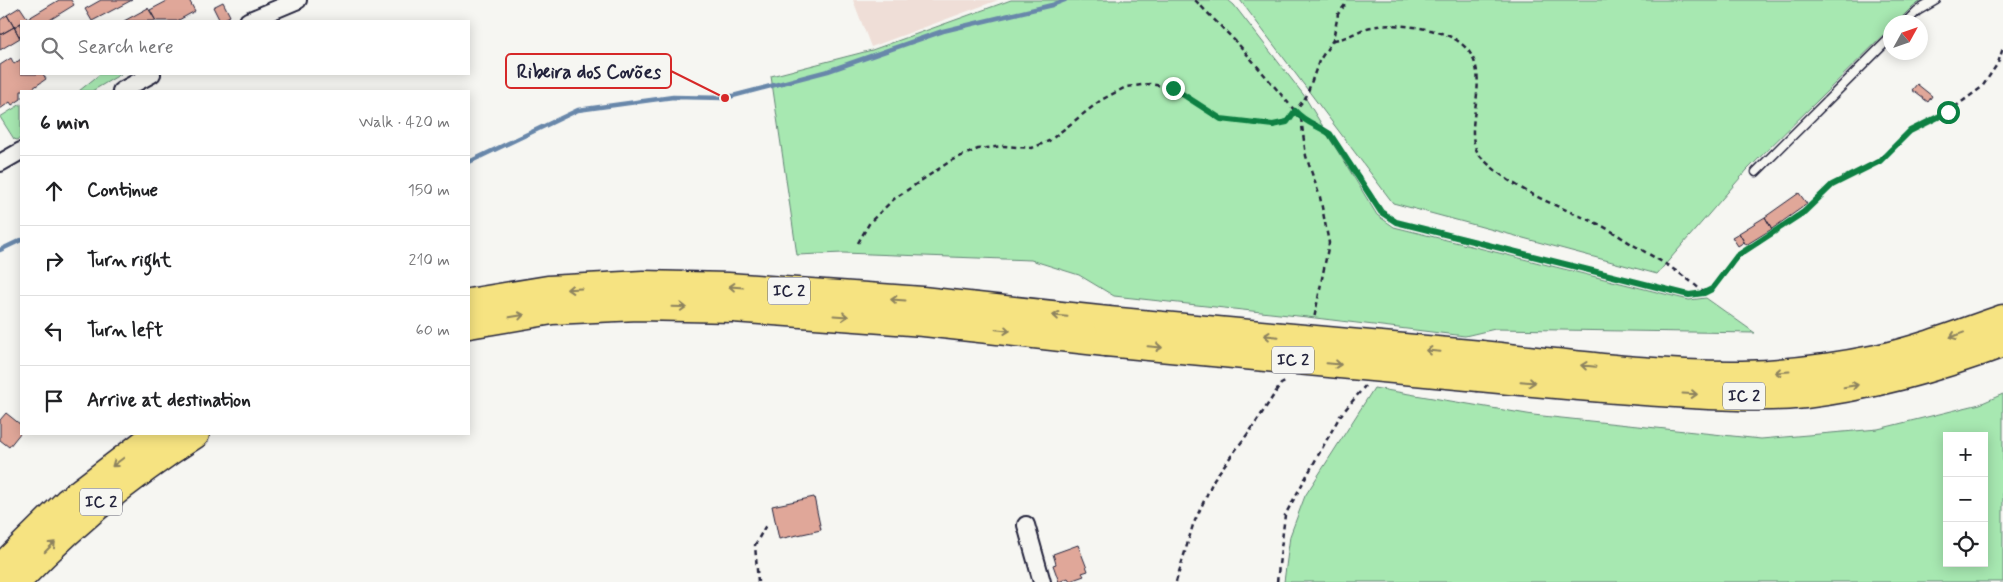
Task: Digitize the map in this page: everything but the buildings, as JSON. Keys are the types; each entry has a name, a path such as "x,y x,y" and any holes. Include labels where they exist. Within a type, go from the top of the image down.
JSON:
{"highway":[{"name":"IC 2","path":"470,303 558,290 643,285 728,287 922,301 1107,331"},
{"name":"IC 2","path":"470,324 552,310 638,306 733,308 924,322 1107,331 1480,366 1644,392 1736,396 1804,394 1886,379 1952,362 2003,343"},
{"name":"IC 2","path":"1480,366 1742,374 1815,369 1878,359 1924,347 2003,319"},
{"name":"IC 2","path":"0,570 68,502 157,435"},
{"name":"IC 2","path":"16,582 85,514 150,463 193,435"}],"street":[{"path":"250,20 298,0"},
{"path":"123,90 150,75"},
{"path":"0,163 20,152"},
{"path":"1026,524 1042,582"}],"lane":[{"path":"1913,15 1936,0"},
{"path":"1756,172 1883,45"}],"path":[{"path":"1195,0 1240,46 1301,118 1318,125 1330,134 1381,212 1396,222 1689,295 1704,293 1712,289 1737,256 1804,212 1832,185 1880,161 1910,131 1948,112 1982,87 1998,63 2003,48"},
{"path":"858,243 870,222 894,199 952,160 978,150 1003,146 1032,148 1049,141 1101,100 1126,87 1150,84 1173,88 1221,119 1273,125 1287,122 1306,98 1320,61 1337,27 1338,14 1345,5"},
{"path":"1332,40 1344,39 1366,29 1384,26 1413,27 1439,31 1454,39 1466,48 1474,58 1477,71 1474,144 1480,157 1516,186 1546,202 1599,224 1682,275 1704,293"},
{"path":"1277,582 1285,515 1340,416 1366,385"},
{"path":"758,582 755,545 766,525"}],"shaded area":[{"path":"853,0 998,0 871,47"}],"green space":[{"path":"1011,0 1228,0 1234,5 1303,94 1377,215 1394,227 1689,300 1706,298 1755,333 1495,329 1465,336 1114,296 1079,275 1031,260 843,253 797,255 771,76 872,50"},
{"path":"1240,0 1924,0 1913,6 1904,15 1883,15 1883,36 1747,170 1657,274 1393,203"},
{"path":"99,75 119,75 94,90 80,90"},
{"path":"20,105 20,138 14,139 0,117"},
{"path":"1374,388 1533,415 1761,439 1878,429 1980,404 2003,394 2003,582 1284,582 1290,536 1305,496"}],"waterway":[{"path":"470,162 578,110 673,97 725,98 828,71 943,31 1052,5 1065,0"},
{"path":"0,250 20,240"}],"place":[{"name":"Ribeira dos Covões","path":"725,98"}],"route":[{"path":"1173,88 1221,119 1273,125 1287,122 1295,111 1301,118 1318,125 1330,134 1381,212 1396,222 1689,295 1704,293 1712,289 1737,256 1804,212 1832,185 1880,161 1910,131 1948,112"}]}
